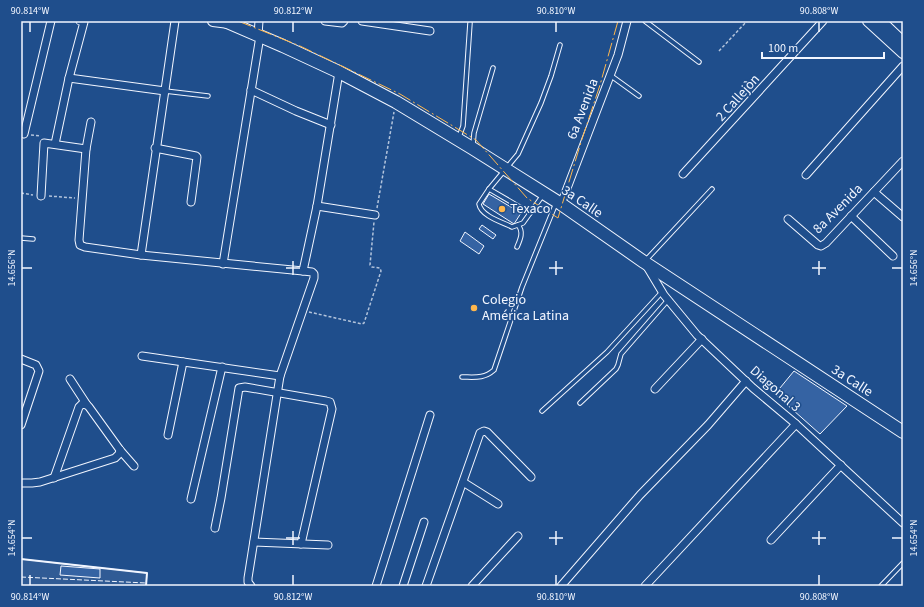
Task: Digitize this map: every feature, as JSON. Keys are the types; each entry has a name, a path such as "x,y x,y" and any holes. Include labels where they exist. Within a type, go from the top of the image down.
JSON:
{"main road":[{"name":"3a Calle","path":"213,21 227,22 259,35 339,72 396,102 458,139 559,203 644,262 903,432"},
{"path":"868,21 902,44"},
{"path":"881,21 891,28 902,44"}],"street":[{"path":"24,134 51,21"},
{"path":"55,144 69,78 84,22 80,21"},
{"path":"141,255 175,21"},
{"path":"223,264 251,90 259,35 259,21"},
{"path":"325,21 342,23 344,21"},
{"path":"362,21 430,31"},
{"name":"6a Avenida","path":"559,203 618,55 627,21"},
{"path":"807,38 818,27"},
{"path":"806,175 903,66"},
{"path":"303,271 317,206 339,72"},
{"path":"69,78 165,91"},
{"path":"251,90 296,111 331,125"},
{"path":"91,122 86,149 79,240 80,245 141,255 303,271 312,272 314,274 314,278 280,376 248,578 248,582 251,586"},
{"path":"41,196 44,143 86,149"},
{"path":"156,148 197,157 191,202"},
{"path":"683,174 702,154"},
{"name":"8a Avenida","path":"788,220 821,246 826,243 874,192 901,166"},
{"path":"874,192 903,217"},
{"path":"317,206 375,215"},
{"path":"851,216 893,256"},
{"name":"Diagonal 3","path":"644,262 668,300 702,339 903,524"},
{"path":"655,389 702,339"},
{"path":"142,356 280,376"},
{"path":"21,359 36,365 40,371 23,414 21,425"},
{"path":"168,435 183,362"},
{"path":"192,499 222,367"},
{"path":"70,379 86,405 134,466"},
{"path":"561,586 640,495 708,425 746,381"},
{"path":"215,528 239,388 245,387 326,401 330,402 332,405 301,544"},
{"path":"54,478 79,407 82,404 86,405"},
{"path":"376,586 430,415"},
{"path":"645,586 796,424"},
{"path":"426,586 480,433 484,431 531,477"},
{"path":"21,483 32,483 54,478 115,458 120,454 120,450"},
{"path":"771,540 841,466"},
{"path":"463,482 498,504"},
{"path":"403,586 424,522"},
{"path":"472,586 518,536"},
{"path":"254,542 328,545"}],"lane":[{"path":"645,21 699,62"},
{"path":"818,27 823,21"},
{"path":"458,139 462,126 470,23"},
{"name":"2 Callejòn","path":"702,154 807,38"},
{"path":"544,194 523,223 512,227 484,212 480,208 479,204 518,154 541,103 560,45"},
{"path":"472,148 474,133 493,68"},
{"path":"610,75 639,96"},
{"path":"165,91 208,96"},
{"path":"490,189 530,213"},
{"path":"644,262 712,189"},
{"path":"462,376 481,377 488,375 494,370 522,287 559,203"},
{"path":"517,247 521,232 518,225"},
{"path":"21,238 33,239"},
{"path":"542,411 606,352 662,292"},
{"path":"580,403 616,369 621,354 668,300"},
{"path":"881,586 903,562"}],"path":[{"path":"719,51 747,21"},
{"path":"302,311 362,324 364,323 381,271 380,268 372,267 370,264 375,215 396,102"},
{"path":"24,134 43,136 44,143"},
{"path":"21,193 41,196 83,198"}],"shaded area":[{"path":"21,559 147,573 146,586 21,586"}],"building":[{"name":"Texaco","path":"489,194 521,213 514,224 483,204"},
{"path":"482,225 496,235 493,239 479,229"},
{"path":"465,232 484,246 479,254 460,241"},
{"path":"794,371 847,406 820,434 775,394"},
{"path":"61,566 100,569 100,578 60,575"}],"fence":[{"path":"21,577 146,583"}],"wall":[{"path":"21,559 147,573 146,586"}],"power":[{"path":"238,21 300,46 400,94 476,140 527,198 558,218 600,85 618,21"}],"place":[{"name":"Texaco","path":"502,209"},
{"name":"Colegio América Latina","path":"474,308"}]}
